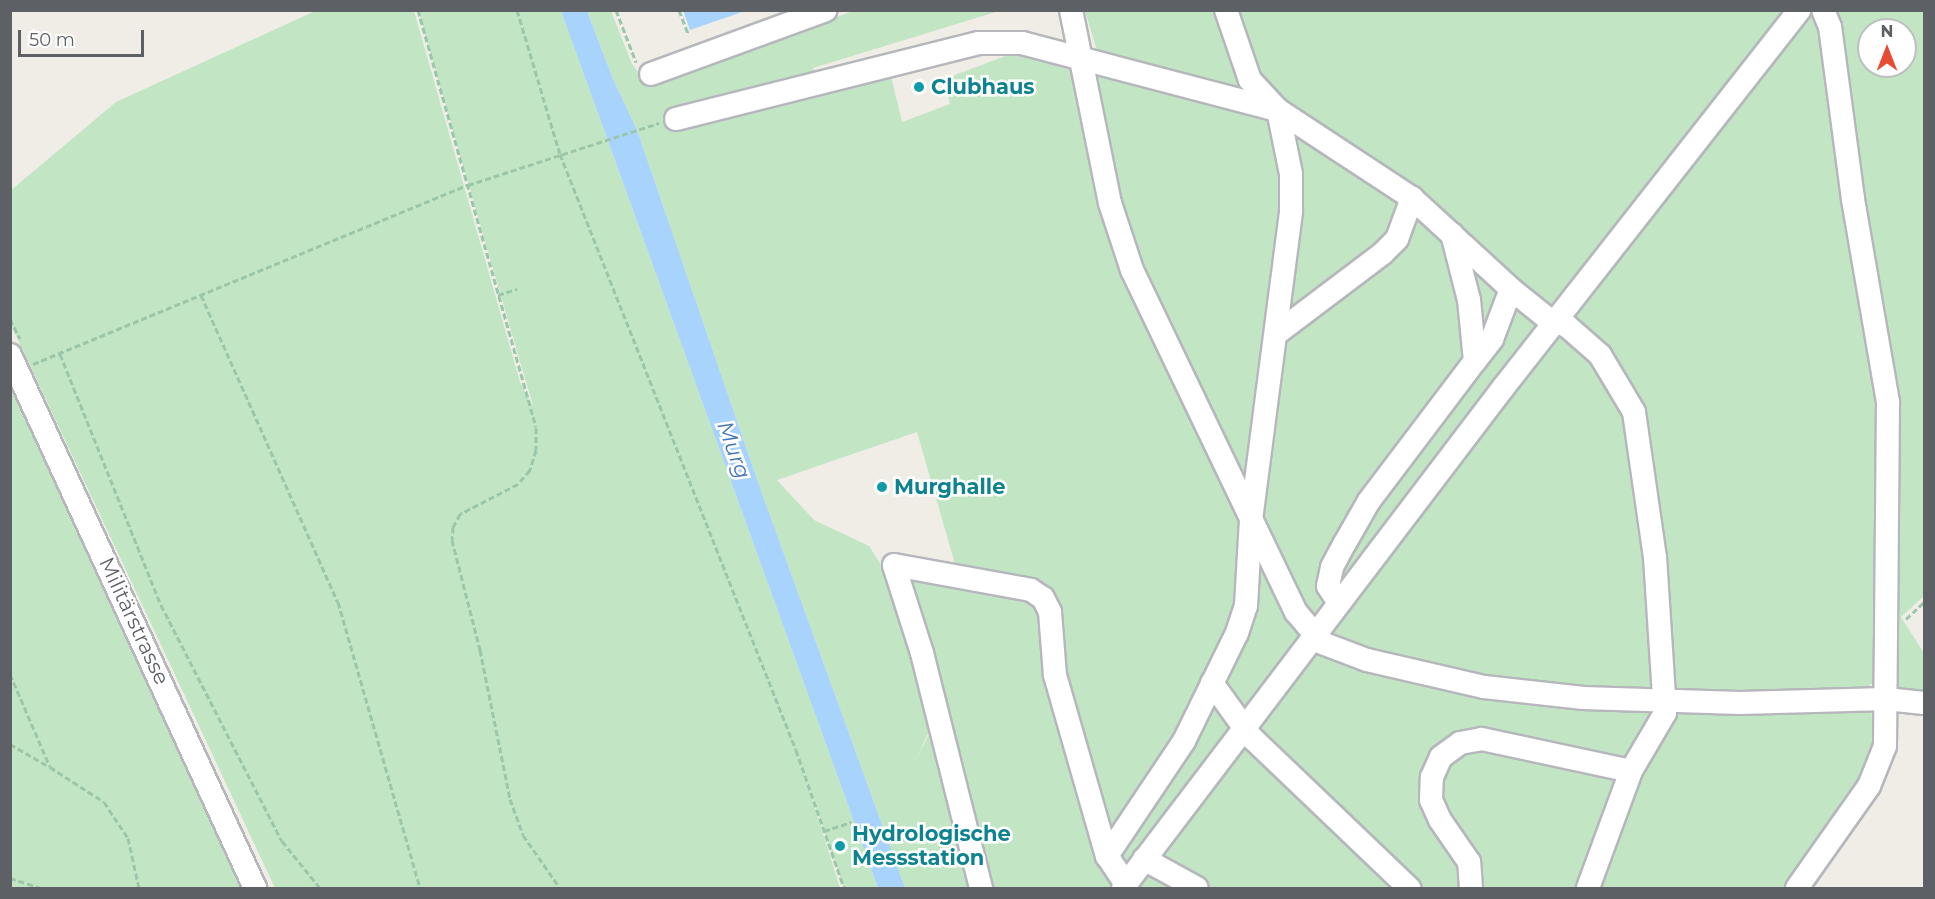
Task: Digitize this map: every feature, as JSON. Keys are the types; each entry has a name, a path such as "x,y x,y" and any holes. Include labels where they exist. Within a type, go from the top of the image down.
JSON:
{"street":[{"path":"651,74 826,10"},
{"path":"1071,10 1110,203 1132,270 1296,612 1315,636 1348,655 1484,687 1665,703 1886,699 1924,703"},
{"path":"1226,10 1250,80 1278,110 1412,198 1511,289 1557,322 1567,326 1600,355 1634,412 1655,557 1665,713 1630,771 1588,888"},
{"path":"981,888 922,653 894,565 1031,590 1043,598 1050,612 1055,675 1107,856 1124,886 1339,603 1799,10"},
{"path":"1797,888 1869,786 1886,746 1888,402 1853,199 1830,27 1823,10"},
{"path":"676,118 979,43 1022,43 1083,61 1278,110"},
{"path":"1107,856 1170,765 1237,633 1245,606 1251,520 1291,211 1291,174 1278,110"},
{"path":"1276,334 1383,253 1397,239 1412,198"},
{"path":"1452,234 1469,300 1475,361"},
{"path":"1339,603 1328,586 1332,567 1345,543 1369,501 1491,339 1511,289"},
{"name":"Militärstrasse","path":"14,363 255,888"},
{"path":"1212,683 1244,729 1409,888"},
{"path":"1471,888 1469,862 1440,820 1431,800 1432,777 1441,757 1460,743 1482,739 1630,771"},
{"path":"1144,859 1191,887"}],"path":[{"path":"418,10 536,427 536,450 530,470 518,484 460,514 453,526 452,540 480,650 510,799 523,835 560,888"},
{"path":"517,10 560,154 796,750 844,888"},
{"path":"616,10 635,61 651,74"},
{"path":"679,10 688,33"},
{"path":"14,363 60,354 468,185 637,130"},
{"path":"498,295 517,289"},
{"path":"201,295 338,602 420,888"},
{"path":"60,354 161,605 282,840 320,888"},
{"path":"10,674 50,767"},
{"path":"10,744 104,802 128,838 138,888"},
{"path":"824,831 852,822"},
{"path":"10,878 40,888"}],"green space":[{"path":"315,11 414,11 520,382 533,406 418,11 561,11 878,888 844,888 808,786 840,888 275,888 11,325 10,191 116,102"},
{"path":"587,11 611,11 632,64 647,84 652,85 853,11 999,11 813,68 818,83 891,76 902,122 950,104 944,79 1011,54 1050,62 1098,54 1085,11 1924,11 1924,596 1901,617 1924,653 1924,693 1869,684 1874,741 1861,783 1786,888 905,888 759,485 637,130 613,79","holes":["917,432 957,571 902,573 943,706 916,760 933,722 885,571 869,546 814,520 777,480"]},
{"path":"10,372 246,888 11,888"}],"water":[{"path":"683,10 745,10 745,11 690,30"},
{"name":"Murg","path":"561,11 587,11 613,79 637,130 759,485 905,888 878,888"}],"place":[{"name":"Clubhaus","path":"919,87"},
{"name":"Murghalle","path":"882,487"},
{"name":"Hydrologische Messstation","path":"840,846"}]}
